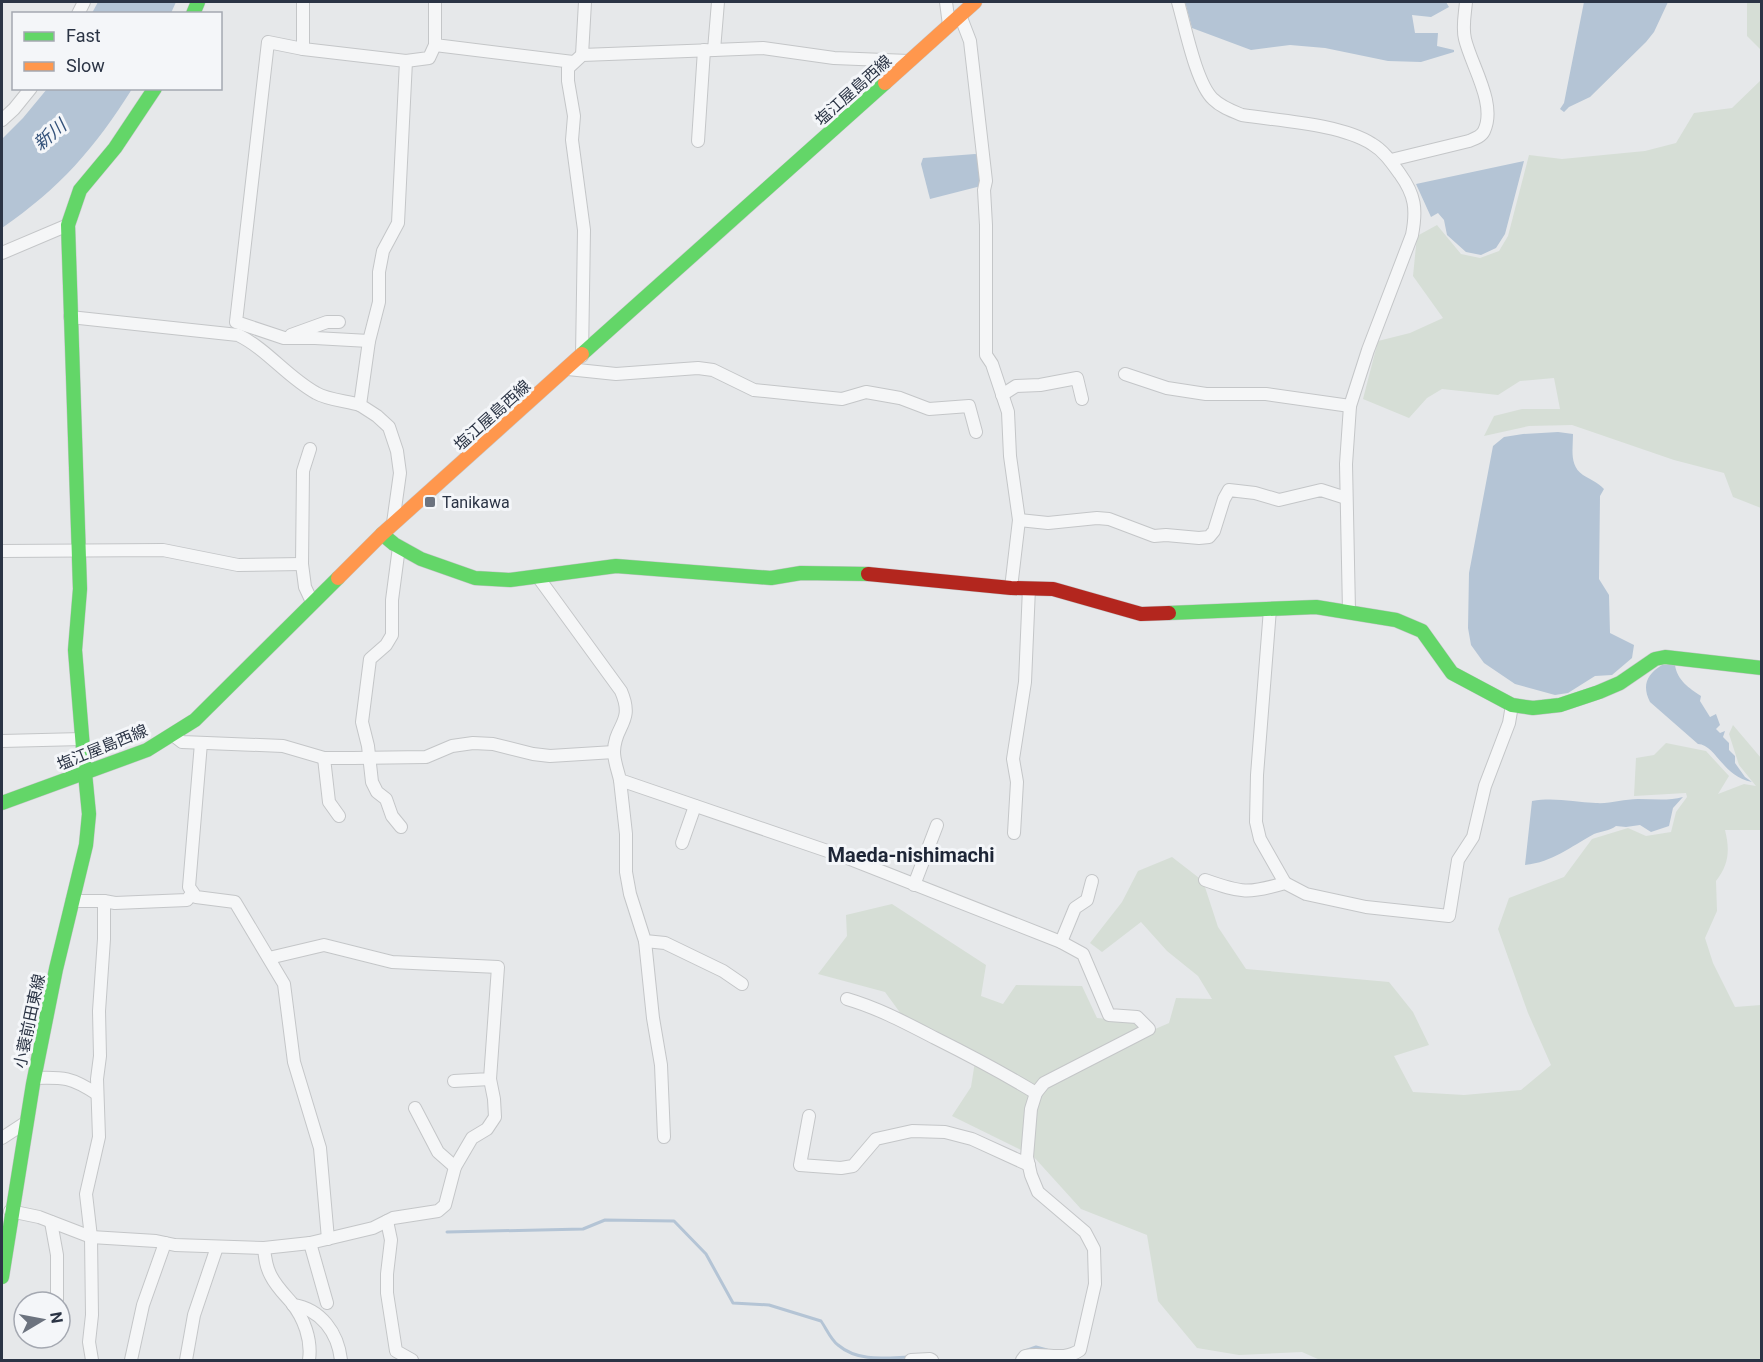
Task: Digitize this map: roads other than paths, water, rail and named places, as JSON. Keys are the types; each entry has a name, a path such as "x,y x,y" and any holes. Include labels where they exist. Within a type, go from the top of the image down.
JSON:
{"street":[{"path":"303,2 303,49"},
{"path":"369,342 284,338 236,322 268,42 303,49 406,60 429,58 435,45 435,2"},
{"path":"582,356 584,231 572,140 574,116 568,68 577,59 585,2"},
{"path":"698,141 709,50 718,2"},
{"path":"946,2 949,25"},
{"name":"塩江屋島西線","path":"2,803 147,750 195,720 388,529 975,2"},
{"path":"1178,2 1203,86 1213,99 1228,110 1242,115 1346,131 1373,144 1390,160 1407,184 1413,200 1415,217 1412,235 1368,350 1350,406 1346,464 1349,611"},
{"path":"1390,160 1468,141 1479,137 1484,131 1487,107 1463,30 1466,2"},
{"path":"960,15 970,41 986,181 984,189 985,348 1008,412 1010,456 1019,520 1011,588"},
{"path":"435,45 577,59 763,48 834,58 909,62"},
{"path":"360,405 369,342 378,302 382,251 398,223 406,60"},
{"path":"2,118 14,110 29,90"},
{"path":"6,251 68,225 80,190 115,147 154,90"},
{"name":"小蓑前田東線","path":"2,1277 7,1214 24,1124 88,826 86,773 75,650 80,589 68,225"},
{"path":"70,317 275,341 327,322 339,322"},
{"path":"238,335 253,342 276,364 317,394 360,405 389,427 397,451 400,473 388,529 397,545 441,567 475,578 510,580 616,566 771,578 801,573 872,574 1053,590 1141,614 1316,607 1349,611 1395,620 1422,631 1452,674 1512,705 1533,708 1560,705 1620,683 1654,659 1665,657 1761,668"},
{"path":"568,369 616,374 698,368 712,370 754,390 842,399 866,392 900,398 929,409 969,406 976,432"},
{"path":"1125,374 1167,388 1206,394 1266,394 1350,406"},
{"path":"1002,395 1016,386 1040,385 1077,378 1082,399"},
{"path":"310,449 303,471 302,564 305,587 312,602"},
{"path":"1019,520 1048,523 1109,519 1154,536 1199,538 1209,537 1215,531 1224,499 1229,490 1255,493 1279,500 1321,490 1347,498"},
{"path":"397,545 392,600 392,635 386,645 370,659 362,722 370,758 372,782 377,792 386,799 392,816 401,827"},
{"path":"2,551 163,550 238,565 302,564"},
{"path":"538,577 626,701 626,718 616,737 614,752 620,780 626,834 626,872 630,894 645,941 653,1018 661,1065 664,1137"},
{"path":"1014,833 1017,782 1013,759 1025,682 1029,588"},
{"path":"1270,609 1257,774 1256,822 1260,839 1285,883 1306,894 1366,907 1449,916 1458,860 1473,837 1485,786 1509,723 1512,705"},
{"path":"172,735 183,742 283,746 324,758 426,757 453,746 473,743 493,744 550,756 614,752"},
{"path":"2,741 82,739"},
{"path":"201,743 189,887 196,897 235,902 275,956 284,984 294,1062 320,1148 328,1239"},
{"path":"324,758 329,801 339,816"},
{"path":"620,780 844,857 1061,942 1083,954 1109,1015 1137,1017 1149,1029 1044,1083 1036,1093 1031,1109 1027,1156 1038,1192 1086,1232 1094,1249 1095,1284 1080,1350 1065,1356"},
{"path":"682,843 695,806"},
{"path":"914,885 937,825"},
{"path":"1205,880 1232,890 1247,892 1285,883"},
{"path":"1061,942 1076,908 1087,900 1092,881"},
{"path":"72,901 115,903 187,900 192,893"},
{"path":"92,1360 89,1342 92,1315 91,1237 86,1194 99,1137 97,1094 104,901"},
{"path":"645,941 665,943 723,971 742,984"},
{"path":"7,1214 39,1217 91,1237 156,1240 176,1245 264,1248 328,1239 373,1228 393,1218 442,1208 455,1167 472,1138 487,1130 495,1117 490,1079 498,968 392,962 324,945 275,956"},
{"path":"847,999 870,1006 895,1018 1036,1093"},
{"path":"34,1078 61,1077 77,1081 97,1094"},
{"path":"454,1081 490,1079"},
{"path":"415,1108 438,1152 455,1167"},
{"path":"809,1116 801,1165 854,1167 876,1140 912,1131 945,1132 972,1138 1029,1165"},
{"path":"2,1138 24,1124"},
{"path":"387,1221 391,1240 387,1293 396,1351 412,1360"},
{"path":"51,1222 57,1255 57,1290"},
{"path":"132,1360 143,1305 165,1243"},
{"path":"310,1243 327,1303"},
{"path":"186,1360 194,1315 216,1247"},
{"path":"264,1248 269,1273 276,1286 293,1305 306,1331 310,1349 309,1360"},
{"path":"293,1305 304,1306 316,1313 332,1331 339,1346 341,1360"},
{"path":"1022,1360 1025,1356 1038,1353 1086,1360"},
{"path":"911,1360 932,1360"}],"water":[{"path":"98,2 176,2 171,12 93,12"},
{"path":"1185,2 1446,2 1449,7 1431,17 1412,15 1415,33 1438,33 1437,46 1454,50 1454,52 1421,62 1388,61 1325,48 1290,45 1251,50 1192,28"},
{"path":"1584,2 1668,2 1654,32 1646,42 1590,97 1569,107 1564,112 1560,109 1564,103"},
{"name":"新川","path":"46,90 131,90 104,130 75,166 42,198 2,228 2,139"},
{"path":"979,155 981,186 930,199 921,164 923,158"},
{"path":"1524,161 1505,234 1496,248 1481,255 1466,252 1447,235 1444,220 1438,213 1431,217 1416,184"},
{"path":"1558,432 1573,434 1573,456 1576,466 1583,475 1604,489 1600,496 1599,579 1609,595 1610,633 1634,645 1632,658 1612,675 1595,676 1568,693 1555,695 1515,684 1484,663 1471,645 1468,628 1469,573 1493,446 1504,437"},
{"path":"1662,665 1675,665 1681,679 1701,696 1700,701 1710,717 1716,714 1720,725 1716,729 1720,733 1725,731 1723,737 1729,743 1729,750 1735,756 1735,763 1745,777 1752,782 1734,774 1710,750 1698,744 1650,702 1646,691 1647,681 1652,673"},
{"path":"1683,797 1673,808 1669,826 1651,832 1640,825 1616,826 1594,834 1544,861 1525,865 1532,801 1601,803"}],"waterway":[{"path":"447,1232 583,1229 605,1220 674,1221 706,1254 733,1303 769,1305 821,1321 835,1343 863,1357 908,1357"},
{"path":"1025,1351 1036,1347 1047,1350"}],"place":[{"name":"Tanikawa","path":"430,502"}],"district":[{"name":"Maeda-nishimachi","path":"911,855"}]}
